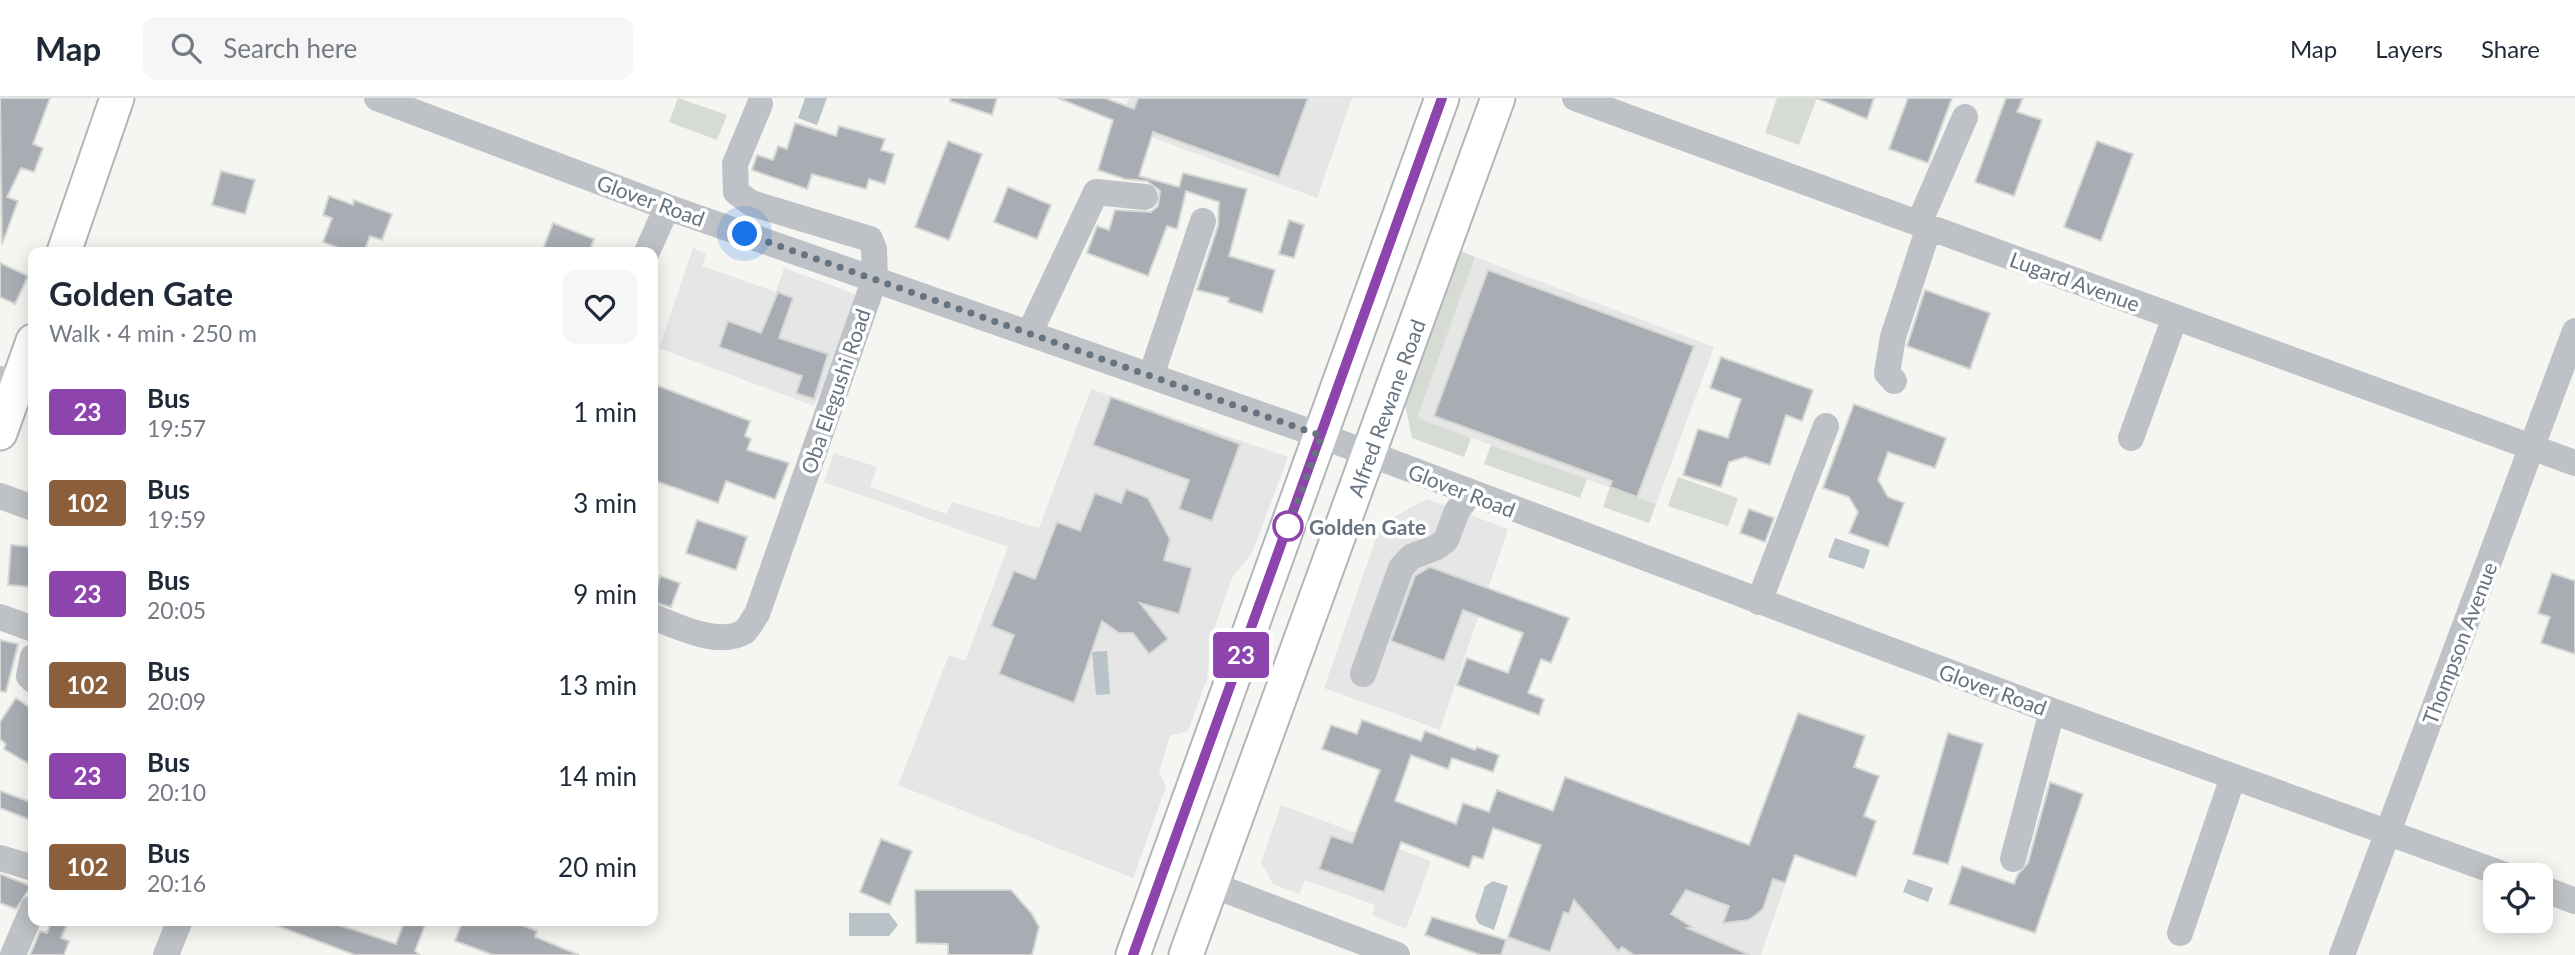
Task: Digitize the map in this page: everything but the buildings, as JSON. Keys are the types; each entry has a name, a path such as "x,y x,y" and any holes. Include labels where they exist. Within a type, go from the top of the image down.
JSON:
{"main road":[{"path":"66,247 117,98"},
{"path":"1180,955 1137,943 1442,98"},
{"name":"Alfred Rewane Road","path":"1186,955 1498,98"},
{"path":"0,433 28,355"},
{"path":"1199,768 1243,798"}],"street":[{"name":"Glover Road","path":"377,98 667,207 1322,436 1470,494 2052,711 2483,867"},
{"name":"Lugard Avenue","path":"1575,98 2575,463"},
{"name":"Oba Elegushi Road","path":"658,619 694,632 726,637 745,631 757,614 875,278 874,249 870,239 751,203 736,192 735,164 760,104"},
{"path":"1894,382 1887,373 1893,337 1924,225 1965,117"},
{"path":"1030,332 1096,192 1145,197"},
{"path":"650,247 667,207"},
{"path":"1151,376 1203,221"},
{"path":"2131,438 2175,317"},
{"name":"Thompson Avenue","path":"2342,955 2575,331"},
{"path":"1759,602 1826,426"},
{"path":"1363,674 1401,568 1411,557 1437,547 1446,540 1457,510 1470,494"},
{"path":"0,496 28,506"},
{"path":"0,617 28,627"},
{"path":"2013,859 2052,711"},
{"path":"2180,933 2233,777"},
{"path":"0,858 28,866"},
{"path":"1210,884 1397,955"},
{"path":"2553,893 2575,901"},
{"path":"12,955 28,919"},
{"path":"166,955 178,926"}],"shaded area":[{"path":"678,98 727,115 717,140 669,122"},
{"path":"805,98 827,98 817,125 798,118"},
{"path":"1129,98 1352,98 1317,198 1118,125"},
{"path":"1777,98 1817,98 1799,145 1765,133"},
{"path":"693,248 706,254 702,266 776,292 784,268 855,294 853,299 861,303 814,406 659,348"},
{"path":"1461,251 1475,257 1417,418 1471,438 1464,457 1412,438 1405,404"},
{"path":"1475,257 1714,347 1656,504 1416,418"},
{"path":"1091,389 1288,457 1252,553 1232,578 1214,629 1207,679 1188,731 1170,736 1159,771 1166,787 1133,878 898,785 949,655 965,661 1008,547 824,482 834,453 877,467 870,487 946,514 952,502 1039,528"},
{"path":"1491,445 1587,479 1580,498 1484,464"},
{"path":"1678,477 1738,498 1728,526 1668,506"},
{"path":"1610,487 1656,504 1649,523 1603,507"},
{"path":"1427,499 1508,529 1440,730 1324,688 1381,524"},
{"path":"1835,538 1870,550 1864,569 1828,557"},
{"path":"1107,651 1110,694 1096,695 1092,652"},
{"path":"1565,777 1793,861 1761,955 1501,955"},
{"path":"1281,805 1431,861 1406,929 1372,915 1375,905 1305,880 1299,894 1273,884 1261,862"},
{"path":"1908,879 1933,888 1928,902 1903,892"},
{"path":"1493,881 1508,886 1494,930 1479,924 1475,917 1485,886"},
{"path":"849,913 889,913 898,925 889,936 849,936"}],"bus line":[{"name":"23","path":"1133,955 1442,98"}],"place":[{"name":"Golden Gate","path":"1288,526"}],"route":[{"path":"745,234 1322,436 1284,538 1288,526"}]}
